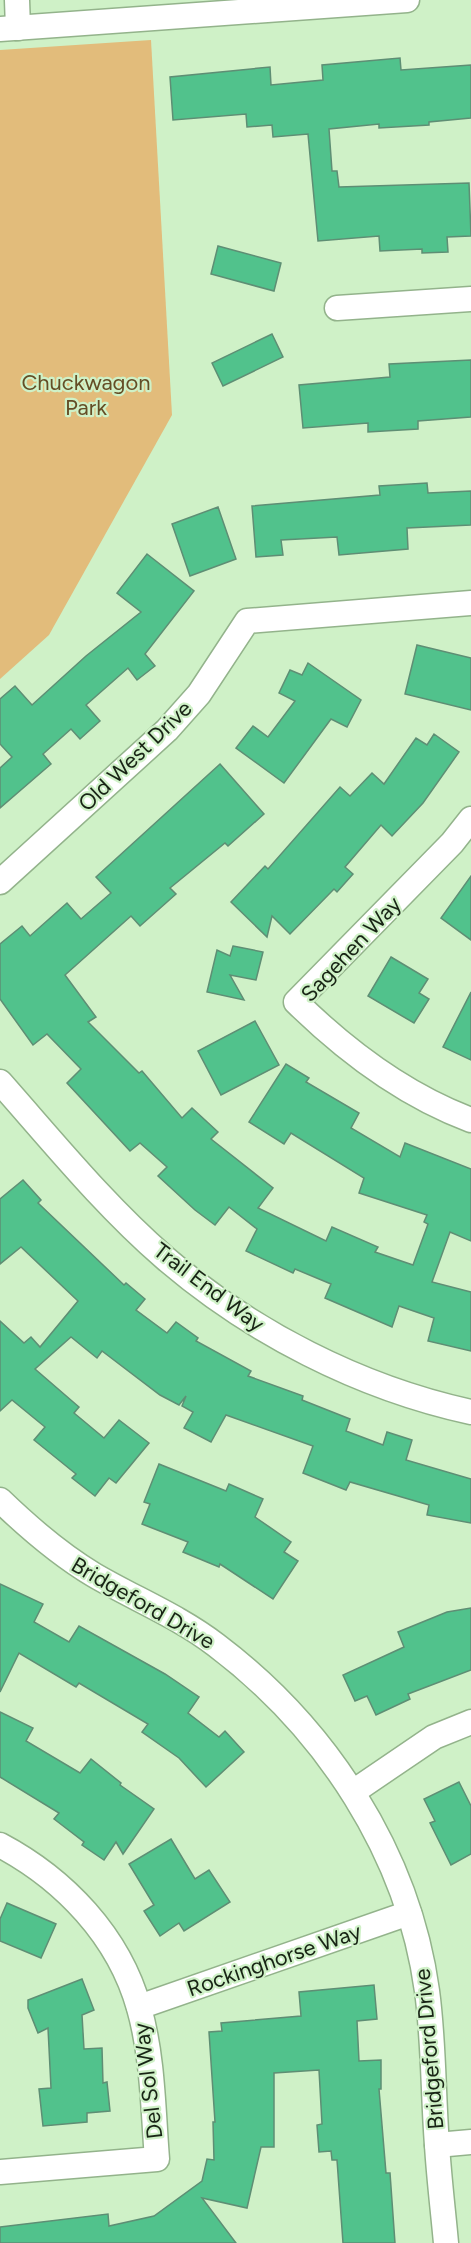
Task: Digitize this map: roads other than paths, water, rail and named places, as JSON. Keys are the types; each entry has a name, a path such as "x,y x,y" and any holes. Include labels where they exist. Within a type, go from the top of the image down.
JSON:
{"street":[{"path":"17,0 9,28 407,0"},
{"path":"337,308 471,299"},
{"name":"Old West Drive","path":"0,882 167,730 199,694 227,655 247,621 471,603"},
{"name":"Sagehen Way","path":"471,819 452,843 296,1002 326,1032 366,1064 410,1091 471,1120"},
{"name":"Trail End Way","path":"0,1082 110,1205 165,1258 204,1289 267,1331 335,1366 382,1386 471,1412"},
{"name":"Bridgeford Drive","path":"0,1500 33,1532 63,1556 168,1614 215,1644 258,1678 297,1718 332,1761 352,1792 379,1840 409,1913 423,1971 431,2026 437,2145 446,2243"},
{"path":"352,1792 434,1737 471,1722"},
{"name":"Del Sol Way","path":"0,1845 46,1873 80,1905 99,1927 119,1959 139,2007 150,2066 157,2159 0,2172"},
{"name":"Rockinghorse Way","path":"139,2007 409,1913"},
{"path":"437,2145 471,2142"}],"park label":[{"name":"Chuckwagon Park","path":"86,394"}]}
